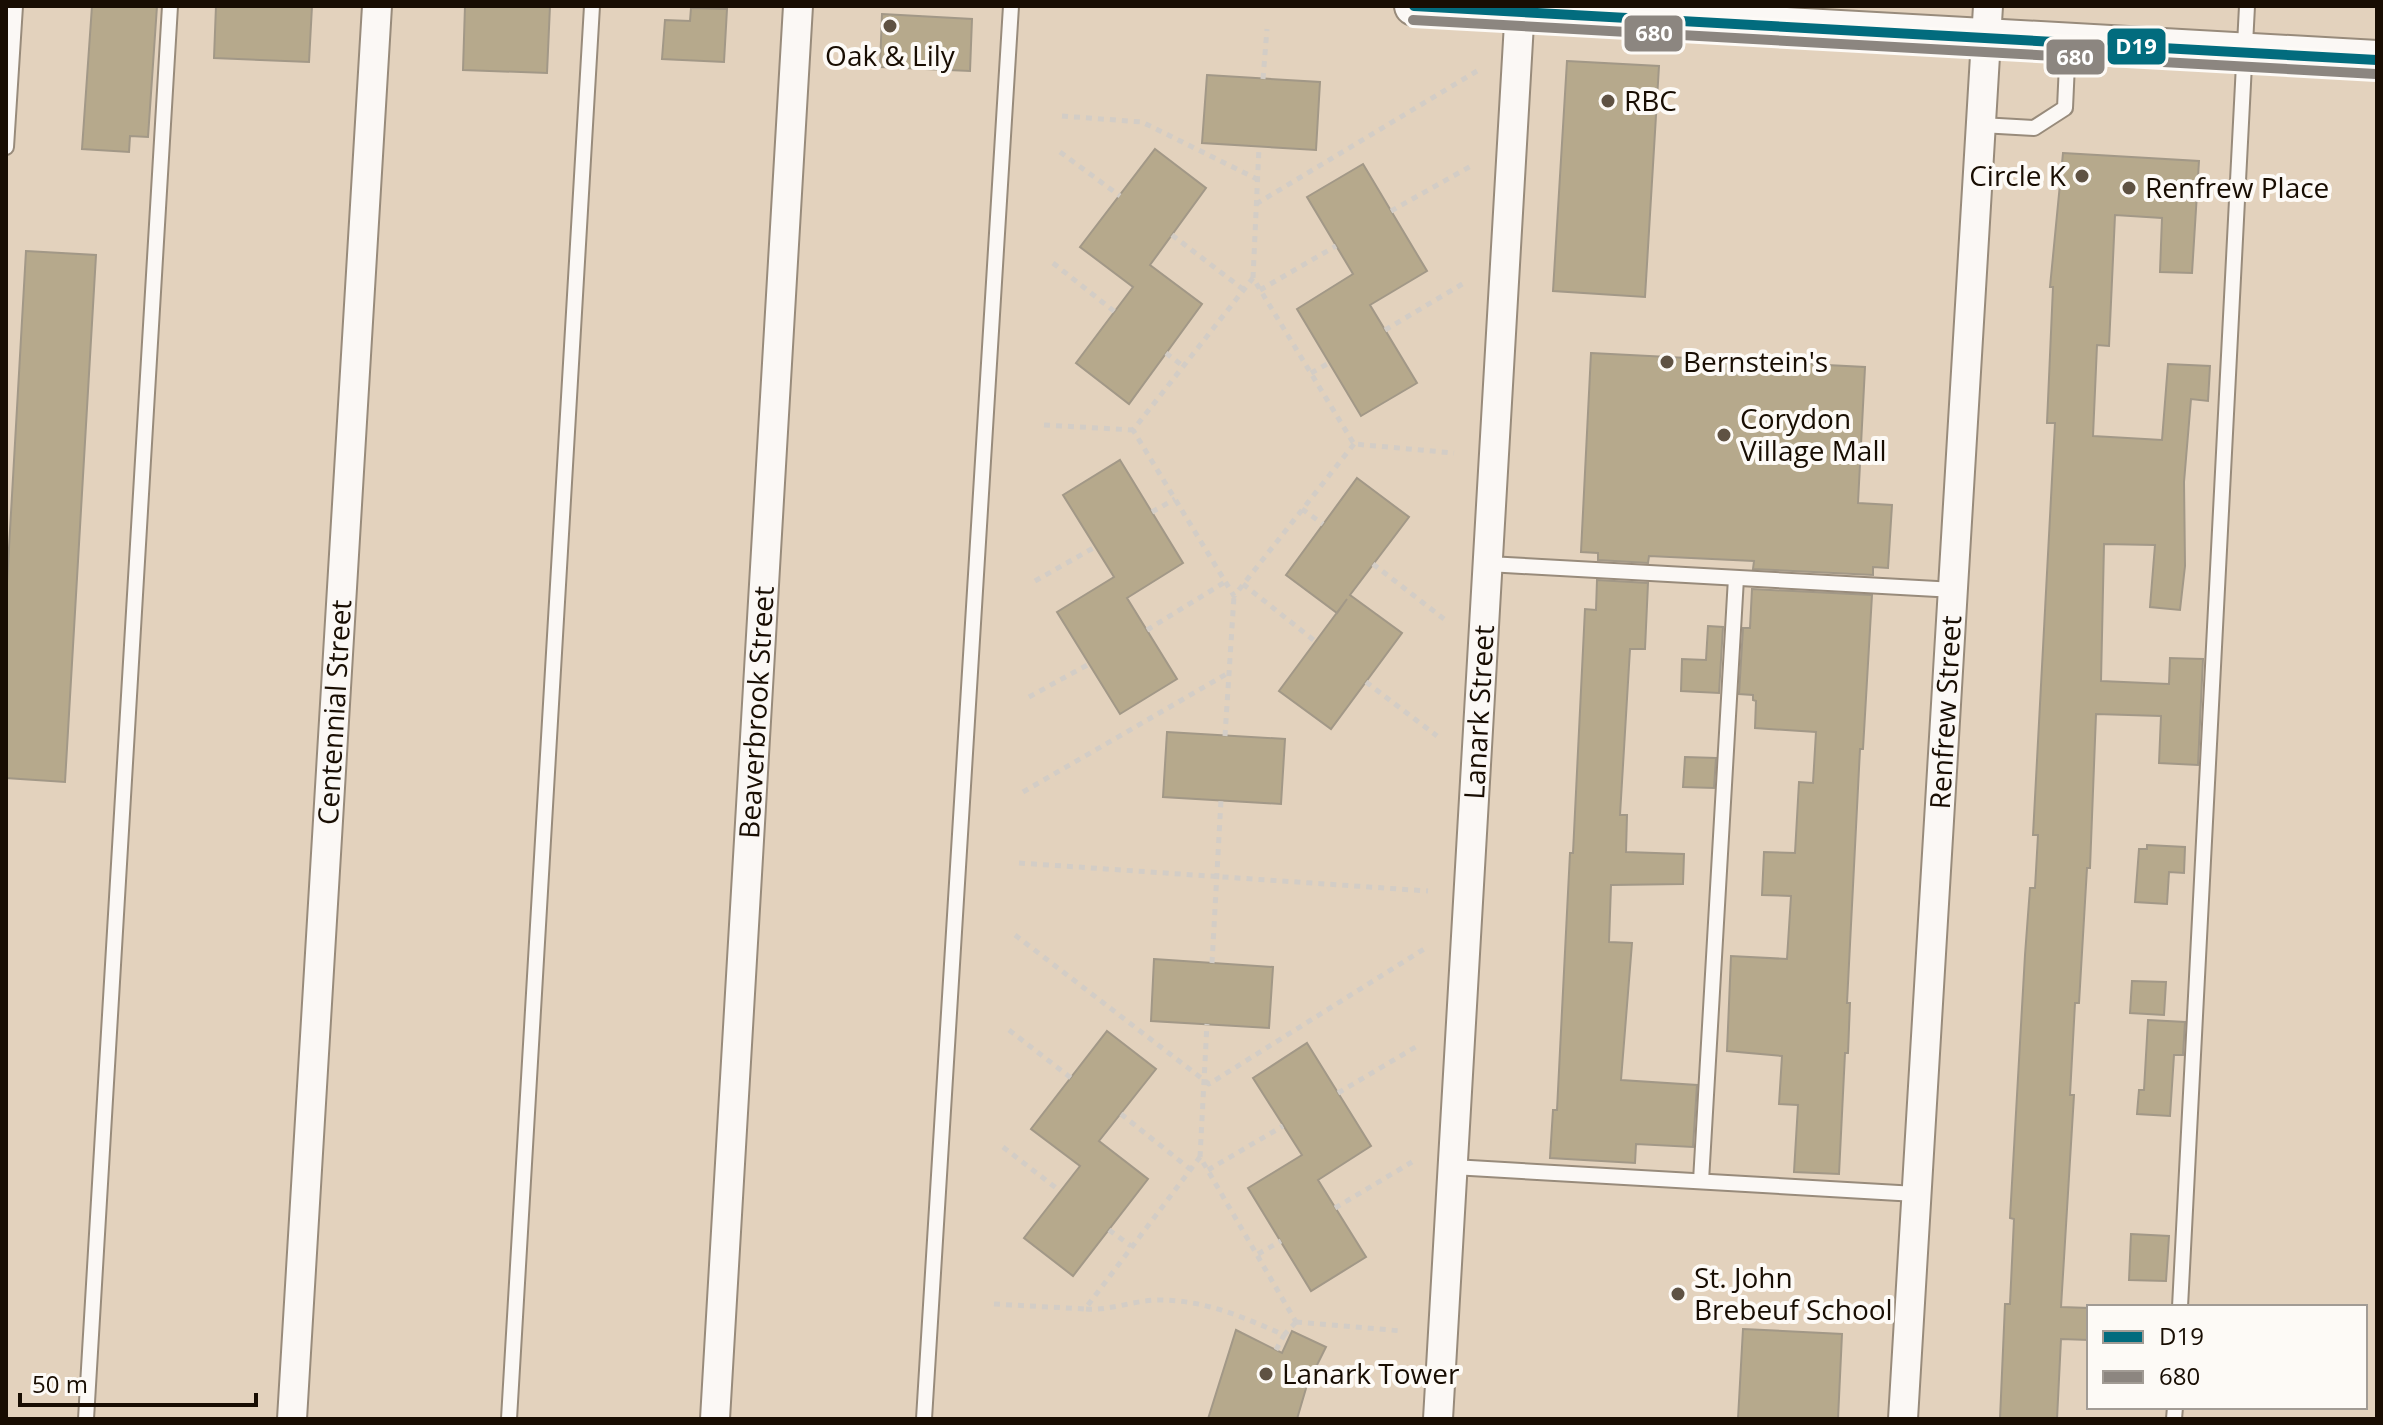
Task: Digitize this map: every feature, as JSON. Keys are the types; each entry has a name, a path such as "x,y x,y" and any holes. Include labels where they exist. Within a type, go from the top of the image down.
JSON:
{"main road":[{"path":"1414,6 1987,22 2068,42 2377,60"}],"street":[{"name":"Centennial Street","path":"292,1419 377,6"},
{"name":"Beaverbrook Street","path":"715,1419 798,6"},
{"name":"Lanark Street","path":"1438,1419 1520,9"},
{"name":"Renfrew Street","path":"1903,1419 1987,22"}],"lane":[{"path":"6,147 15,6"},
{"path":"86,1419 170,6"},
{"path":"509,1419 592,6"},
{"path":"924,1419 1011,6"},
{"path":"2180,1305 2247,6"},
{"path":"1981,125 2034,128 2065,108 2068,42"},
{"path":"1488,564 1955,590"},
{"path":"1701,1181 1736,578"},
{"path":"1453,1167 1916,1194"}],"path":[{"path":"1263,79 1267,29"},
{"path":"1256,204 1477,71"},
{"path":"1062,116 1142,122 1257,179"},
{"path":"1259,147 1253,278 1354,444"},
{"path":"1060,152 1120,196"},
{"path":"1391,211 1471,166"},
{"path":"1172,235 1244,290"},
{"path":"1260,290 1336,246"},
{"path":"1053,263 1115,312"},
{"path":"1133,430 1253,278"},
{"path":"1385,330 1464,283"},
{"path":"1166,353 1183,366"},
{"path":"1311,373 1329,363"},
{"path":"1044,425 1133,430"},
{"path":"1133,430 1234,596"},
{"path":"1354,444 1454,453"},
{"path":"1225,736 1234,596 1354,444"},
{"path":"1152,512 1175,499"},
{"path":"1302,509 1323,524"},
{"path":"1035,581 1095,547"},
{"path":"1373,564 1444,619"},
{"path":"1147,630 1225,582"},
{"path":"1243,584 1316,642"},
{"path":"1029,697 1089,664"},
{"path":"1023,792 1230,672"},
{"path":"1366,682 1437,736"},
{"path":"1212,963 1221,800"},
{"path":"1019,863 1428,891"},
{"path":"1015,935 1209,1084 1424,949"},
{"path":"1207,1024 1200,1157 1296,1322"},
{"path":"1009,1030 1071,1078"},
{"path":"1338,1093 1419,1045"},
{"path":"1121,1114 1190,1169"},
{"path":"1208,1170 1283,1126"},
{"path":"1003,1147 1060,1191"},
{"path":"1085,1309 1200,1157"},
{"path":"1335,1208 1412,1162"},
{"path":"1109,1230 1131,1246"},
{"path":"1258,1254 1281,1241"},
{"path":"994,1304 1085,1309 1159,1300 1197,1303 1237,1314 1284,1335"},
{"path":"1296,1322 1402,1331"},
{"path":"1276,1350 1296,1322"}],"building":[{"path":"92,6 157,6 148,137 130,136 129,152 82,149"},
{"path":"216,6 312,6 309,62 214,58"},
{"path":"465,6 550,6 547,73 463,70"},
{"path":"691,8 727,9 724,62 662,59 665,20 690,21"},
{"path":"882,14 972,19 970,71 880,67"},
{"path":"1567,61 1659,66 1645,297 1553,291"},
{"path":"1207,75 1320,82 1316,150 1202,143"},
{"path":"1155,149 1206,188 1150,265 1202,304 1129,404 1076,363 1133,287 1080,247"},
{"path":"2063,153 2199,161 2192,273 2160,272 2162,218 2115,215 2109,346 2097,345 2093,436 2162,440 2168,364 2210,366 2208,401 2191,399 2184,482 2185,566 2180,610 2150,607 2155,545 2104,544 2101,681 2169,684 2170,658 2203,659 2198,765 2159,763 2161,716 2096,714 2090,868 2087,868 2079,1003 2075,1003 2070,1095 2074,1095 2061,1307 2087,1308 2087,1340 2061,1339 2057,1419 2000,1419 2005,1304 2010,1304 2014,1219 2010,1218 2025,955 2030,888 2035,888 2038,835 2033,835 2055,423 2047,423 2053,287 2050,287"},
{"path":"1363,164 1427,271 1370,305 1417,383 1361,416 1297,309 1353,274 1307,197"},
{"path":"26,251 96,255 65,782 6,778 6,600"},
{"name":"Corydon Village Mall","path":"1591,353 1865,367 1858,503 1892,505 1888,568 1873,567 1873,575 1753,569 1754,561 1649,556 1648,563 1598,560 1598,553 1581,552"},
{"path":"1120,460 1183,563 1127,598 1177,679 1120,714 1057,612 1114,577 1063,495"},
{"path":"1357,478 1409,517 1350,595 1402,633 1331,729 1279,691 1337,613 1286,575"},
{"path":"1597,580 1648,583 1645,649 1630,649 1620,815 1627,815 1626,852 1684,854 1683,884 1611,885 1609,942 1632,943 1621,1080 1697,1085 1693,1147 1636,1144 1635,1163 1550,1158 1553,1110 1557,1110 1585,609 1596,610"},
{"path":"1752,589 1872,595 1863,749 1860,749 1847,1003 1850,1003 1848,1053 1845,1053 1839,1174 1794,1172 1798,1105 1779,1104 1782,1056 1727,1051 1731,956 1787,959 1791,896 1762,895 1764,852 1795,853 1799,782 1813,783 1816,732 1755,728 1756,701 1753,695 1739,694 1743,628 1750,628"},
{"path":"1708,626 1723,627 1719,693 1681,691 1682,659 1706,660"},
{"path":"1167,732 1285,739 1281,804 1163,797"},
{"path":"1685,757 1716,758 1714,788 1683,787"},
{"path":"2147,845 2185,847 2184,873 2169,872 2167,904 2135,902 2139,849 2147,849"},
{"path":"1154,959 1273,967 1269,1028 1151,1021"},
{"path":"2132,981 2166,982 2164,1015 2130,1013"},
{"path":"2148,1020 2185,1022 2183,1055 2174,1055 2170,1116 2137,1114 2139,1090 2144,1090"},
{"path":"1107,1031 1156,1069 1099,1141 1148,1179 1073,1276 1024,1238 1080,1166 1031,1129"},
{"path":"1307,1043 1371,1146 1318,1180 1366,1257 1311,1291 1248,1188 1302,1155 1253,1078"},
{"path":"2131,1234 2169,1236 2166,1281 2129,1280"},
{"path":"1743,1329 1842,1334 1838,1419 1738,1419"},
{"name":"Lanark Tower","path":"1236,1330 1282,1353 1292,1331 1326,1347 1307,1385 1297,1419 1208,1419"}],"transit line":[{"name":"D19","path":"1414,6 2377,60"},
{"name":"680","path":"1413,20 2376,74"}],"place":[{"name":"Oak & Lily","path":"890,26"},
{"name":"RBC","path":"1608,101"},
{"name":"Circle K","path":"2082,176"},
{"name":"Renfrew Place","path":"2129,188"},
{"name":"Bernstein's","path":"1667,362"},
{"name":"Corydon Village Mall","path":"1724,435"},
{"name":"St. John Brebeuf School","path":"1678,1294"},
{"name":"Lanark Tower","path":"1266,1374"}]}
